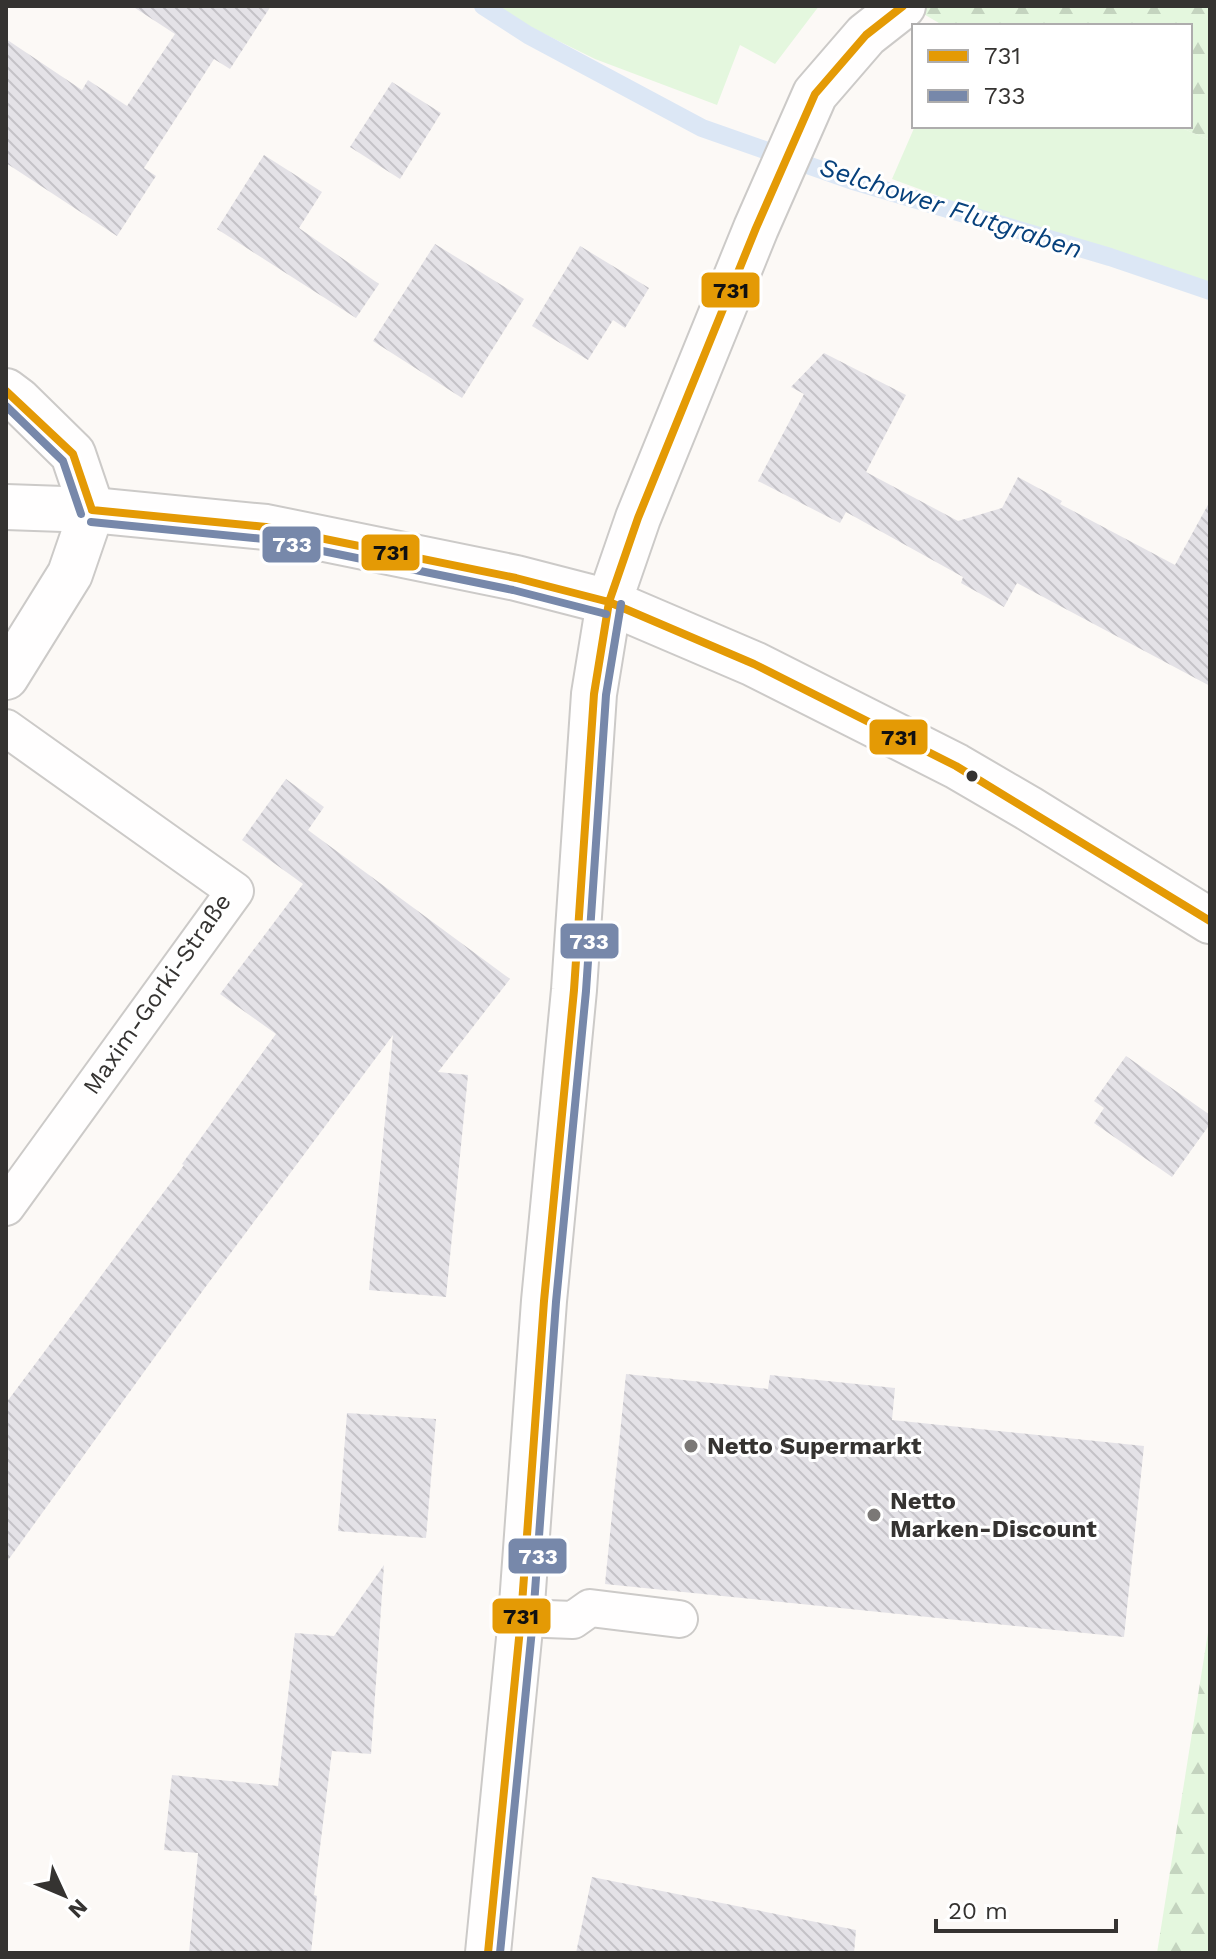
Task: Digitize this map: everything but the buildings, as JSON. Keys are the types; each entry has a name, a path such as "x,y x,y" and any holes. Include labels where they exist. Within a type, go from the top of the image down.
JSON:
{"street":[{"path":"488,1953 521,1618 544,1301 574,990 594,694 609,602 638,518 756,228 815,94 866,35 903,6"},
{"path":"6,391 73,454 92,510 70,574 6,677"},
{"path":"6,507 92,510 266,527 516,578 609,602 754,664 956,766 1210,921"}],"lane":[{"name":"Maxim-Gorki-Straße","path":"6,728 235,891 6,1207"},
{"path":"521,1618 573,1620 590,1608 679,1619"}],"green space":[{"path":"488,6 819,6 775,64 740,45 717,105 595,59"},
{"path":"910,6 1210,6 1210,140 1182,128 1192,128 1192,24 941,24"},
{"path":"914,128 1182,128 1210,140 1210,296 892,179"},
{"path":"1210,1620 1210,1953 1157,1953"}],"waterway":[{"name":"Selchower Flutgraben","path":"483,6 528,35 702,128 850,180 1110,257 1210,291"}],"transit line":[{"name":"731","path":"488,1953 521,1618 544,1301 574,990 594,694 609,602 638,518 756,228 815,94 866,35 903,6"},
{"name":"731","path":"6,391 73,454 92,510"},
{"name":"733","path":"6,406 63,461 81,514"},
{"name":"731","path":"92,510 266,527 516,578 609,602 754,664 956,766 1210,921"},
{"name":"733","path":"91,522 264,539 513,590 606,614"},
{"name":"733","path":"500,1953 533,1619 556,1302 586,991 606,695 621,604"}],"place":[{"name":"Netto Supermarkt","path":"691,1446"},
{"name":"Netto Marken-Discount","path":"874,1515"}]}
